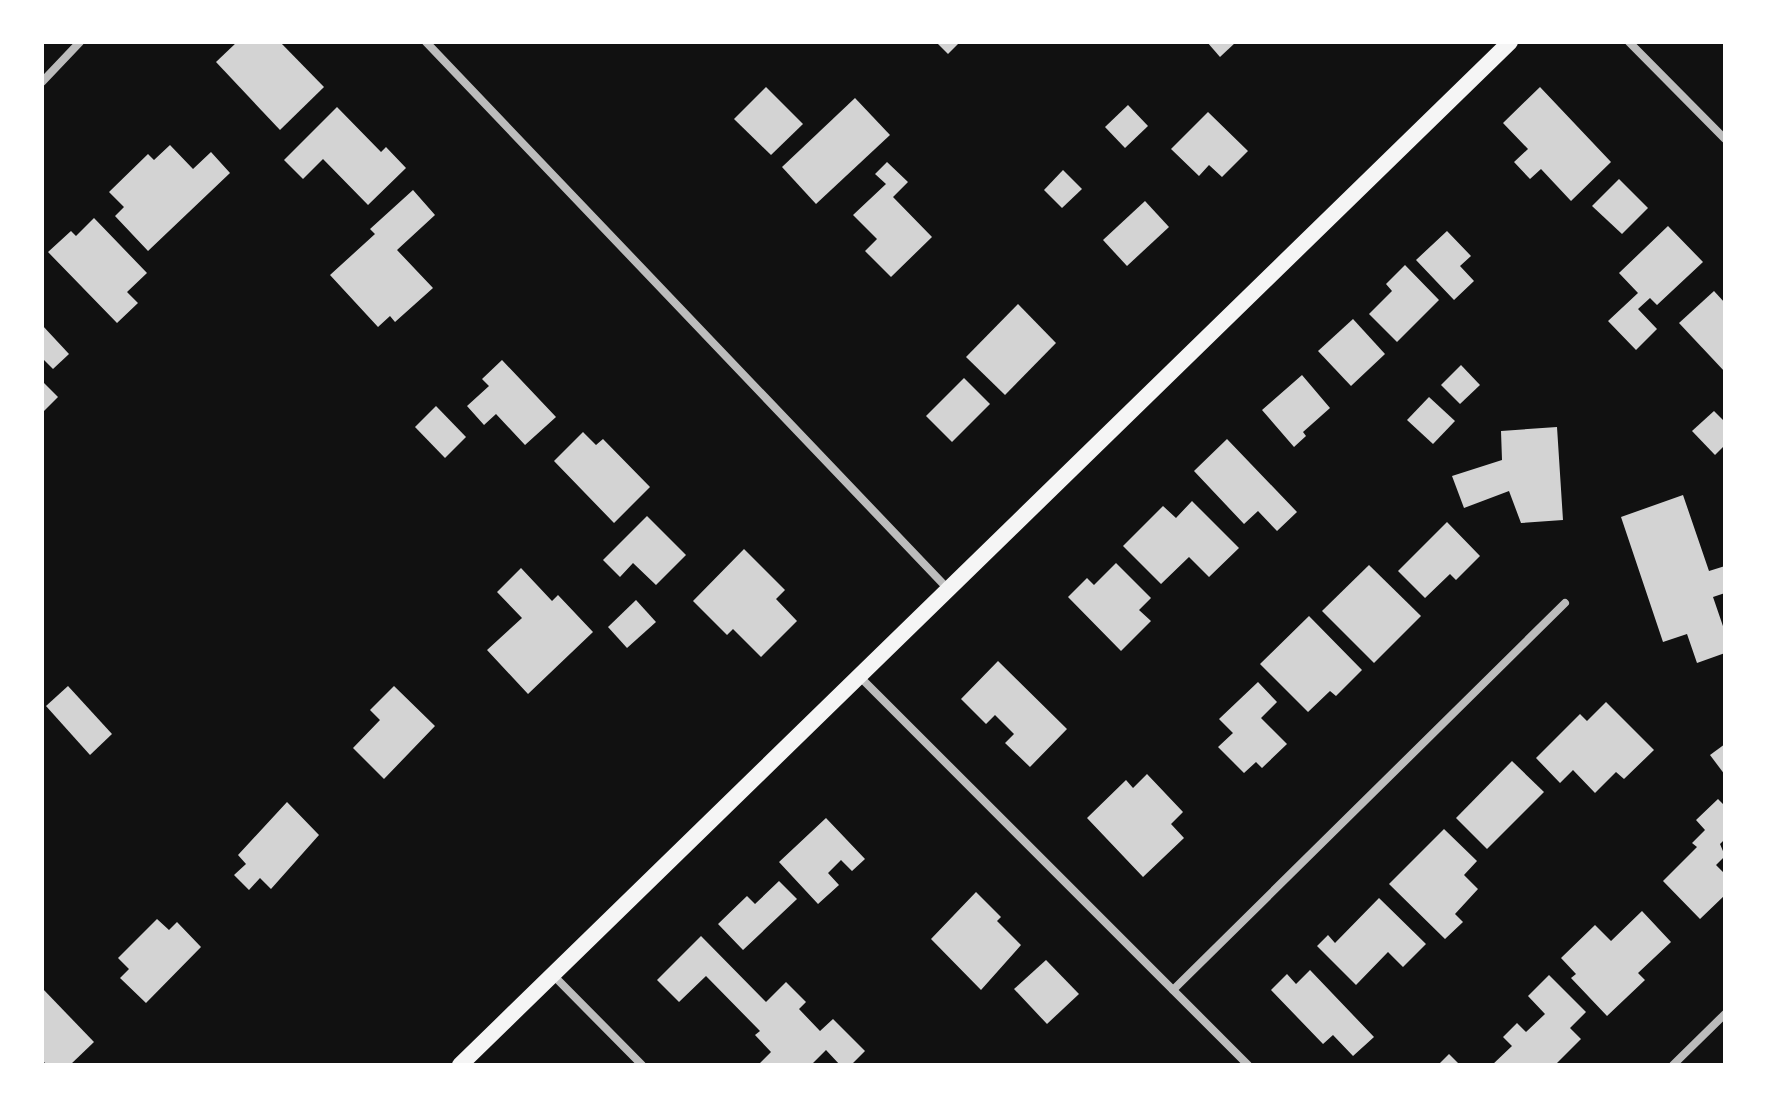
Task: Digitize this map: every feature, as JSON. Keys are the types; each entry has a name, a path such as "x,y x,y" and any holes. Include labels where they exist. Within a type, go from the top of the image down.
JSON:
{"main road":[{"path":"460,1065 1510,42"}],"street":[{"path":"42,82 80,42"},
{"path":"426,42 948,589"},
{"path":"1629,42 1725,139"},
{"path":"1173,990 1565,603"},
{"path":"859,676 1248,1065"},
{"path":"553,975 642,1065"},
{"path":"1673,1065 1725,1014"}],"building":[{"path":"237,42 280,42 324,87 280,130 216,62"},
{"path":"936,42 960,42 948,54"},
{"path":"1207,42 1236,42 1220,57"},
{"path":"766,87 803,124 771,155 734,119"},
{"path":"1540,87 1611,162 1571,201 1541,169 1530,179 1514,162 1528,149 1503,123"},
{"path":"855,98 890,135 816,204 782,167"},
{"path":"1128,105 1148,126 1125,148 1105,127"},
{"path":"337,107 381,152 386,147 406,168 368,205 323,159 303,179 284,160"},
{"path":"1208,112 1248,151 1222,177 1209,165 1199,176 1171,149"},
{"path":"170,145 193,169 211,152 230,173 148,251 115,216 124,207 109,192 148,154 154,160"},
{"path":"887,162 908,182 893,197 932,237 891,277 865,251 877,239 853,215 886,184 875,174"},
{"path":"1063,170 1082,189 1062,208 1044,190"},
{"path":"1619,179 1648,208 1622,234 1592,206"},
{"path":"413,190 435,215 397,250 433,288 395,322 390,316 378,327 330,275 375,234 370,229"},
{"path":"1145,201 1169,227 1127,266 1103,240"},
{"path":"94,218 147,273 127,292 138,303 117,323 48,252 71,231 76,236"},
{"path":"1668,226 1703,262 1657,305 1650,298 1638,309 1657,329 1636,350 1608,321 1638,293 1619,273"},
{"path":"1447,231 1471,256 1460,266 1474,281 1454,300 1416,260"},
{"path":"1405,265 1439,300 1397,342 1369,314 1392,291 1386,284"},
{"path":"1714,291 1725,303 1725,372 1679,323"},
{"path":"1018,304 1056,343 1005,395 966,357"},
{"path":"1353,319 1385,354 1351,386 1318,351"},
{"path":"42,325 69,354 53,369 42,358"},
{"path":"502,360 556,417 525,445 496,414 484,425 467,406 489,386 482,379"},
{"path":"1461,365 1480,385 1460,404 1441,385"},
{"path":"1302,375 1330,408 1303,432 1306,436 1294,447 1262,410"},
{"path":"964,378 990,404 952,442 926,416"},
{"path":"42,381 58,397 42,413"},
{"path":"1429,397 1455,421 1433,444 1407,420"},
{"path":"436,406 466,437 445,458 415,427"},
{"path":"1714,411 1725,422 1725,445 1715,455 1692,431"},
{"path":"1557,427 1563,520 1521,523 1509,491 1464,508 1452,476 1502,460 1501,431"},
{"path":"583,432 596,445 603,439 650,487 614,523 554,461"},
{"path":"1227,439 1297,512 1277,531 1258,511 1244,524 1194,471"},
{"path":"1683,495 1709,571 1725,566 1725,593 1713,597 1725,632 1725,653 1697,663 1687,634 1663,642 1621,517"},
{"path":"1192,501 1239,548 1209,577 1189,557 1161,584 1123,546 1163,506 1176,518"},
{"path":"647,516 686,555 656,585 633,563 620,577 603,560"},
{"path":"1447,522 1480,556 1456,580 1450,574 1425,598 1398,571"},
{"path":"744,549 785,590 776,599 797,621 761,657 733,629 727,635 693,601"},
{"path":"1116,563 1151,598 1139,610 1151,621 1121,651 1068,597 1087,578 1094,585"},
{"path":"1369,565 1421,616 1374,663 1322,611"},
{"path":"521,568 552,601 558,595 593,632 528,694 487,650 522,618 497,592"},
{"path":"636,600 656,622 627,648 608,627"},
{"path":"1309,616 1362,670 1336,696 1330,691 1308,712 1260,664"},
{"path":"998,661 1067,729 1030,767 1005,743 1014,734 995,715 986,724 961,699"},
{"path":"1258,682 1277,702 1261,718 1287,744 1262,768 1256,762 1244,773 1218,747 1233,733 1219,719"},
{"path":"68,686 112,734 90,755 46,706"},
{"path":"394,686 435,726 384,779 353,748 380,720 370,710"},
{"path":"1606,702 1654,750 1624,779 1616,772 1595,793 1573,770 1560,783 1536,758 1580,714 1587,721"},
{"path":"1725,744 1725,775 1710,755"},
{"path":"1512,761 1544,792 1487,849 1456,818"},
{"path":"1147,774 1183,812 1171,824 1184,838 1143,877 1087,818 1126,780 1133,788"},
{"path":"1718,799 1725,806 1725,839 1720,844 1725,856 1716,865 1725,874 1725,895 1700,919 1663,881 1697,847 1692,843 1705,830 1696,820"},
{"path":"287,802 319,835 271,889 260,878 249,890 234,875 246,864 238,855"},
{"path":"826,818 865,859 852,871 841,860 828,873 839,885 818,904 779,862"},
{"path":"1444,829 1477,861 1464,875 1478,889 1455,914 1463,922 1445,939 1389,884"},
{"path":"779,881 797,899 743,950 718,924 747,896 755,904"},
{"path":"976,892 1001,917 997,921 1021,945 981,990 931,939"},
{"path":"1379,898 1426,944 1403,967 1388,952 1356,985 1317,946 1328,935 1335,943"},
{"path":"1642,911 1671,942 1638,973 1645,980 1607,1016 1571,978 1576,974 1561,958 1595,925 1611,941"},
{"path":"157,919 169,930 177,922 201,947 146,1003 120,978 129,969 118,958"},
{"path":"701,936 766,1002 786,982 806,1002 799,1009 820,1031 833,1019 865,1051 851,1065 840,1065 826,1050 811,1065 758,1065 771,1052 755,1035 760,1031 706,976 679,1002 657,980"},
{"path":"1046,960 1079,994 1047,1024 1014,989"},
{"path":"1310,970 1374,1037 1353,1056 1333,1035 1323,1044 1271,990 1287,974 1296,984"},
{"path":"1549,975 1586,1012 1570,1028 1581,1039 1555,1065 1492,1065 1512,1046 1503,1037 1517,1023 1526,1032 1545,1014 1528,996"},
{"path":"42,988 94,1042 70,1065 47,1065 42,1060"},
{"path":"1449,1054 1460,1065 1438,1065"}]}
